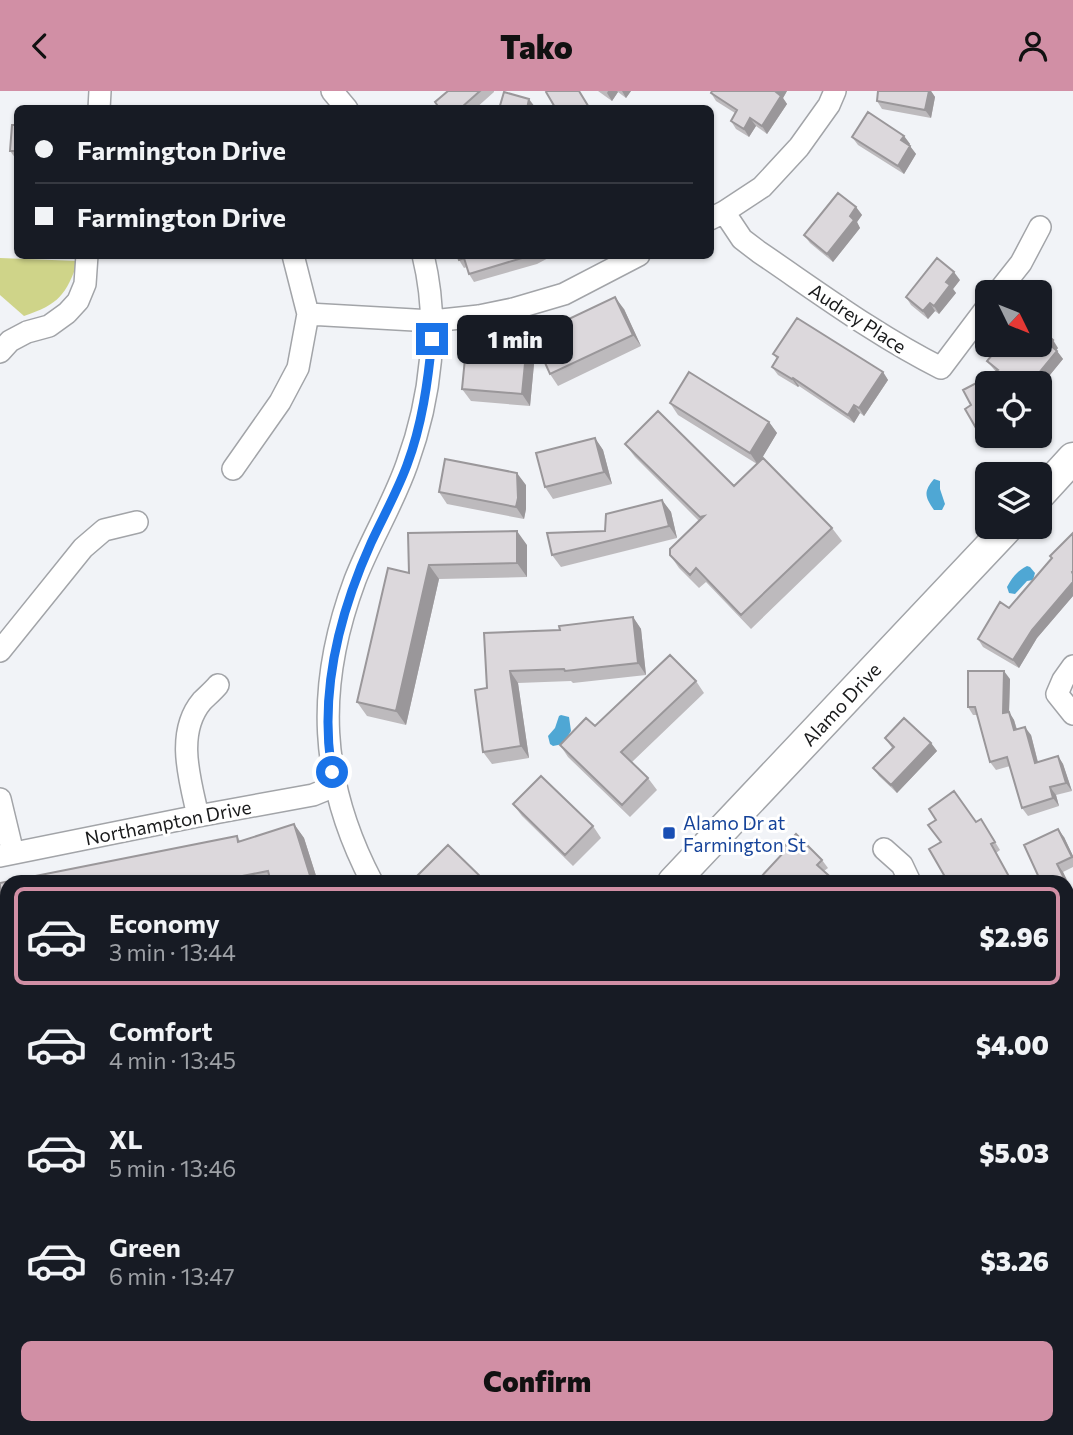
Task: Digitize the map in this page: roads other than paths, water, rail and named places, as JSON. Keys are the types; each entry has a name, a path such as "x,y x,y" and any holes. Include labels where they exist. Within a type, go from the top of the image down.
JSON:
{"main road":[{"path":"1052,480 1073,458"},
{"name":"Alamo Drive","path":"680,875 997,539"}],"street":[{"path":"332,91 344,105"},
{"path":"717,216 762,187 799,147 829,105 835,91"},
{"name":"Audrey Place","path":"717,216 759,252 879,333 942,368 975,323"},
{"path":"1008,280 1021,263 1040,227"},
{"path":"3,342 49,326 67,313 78,301 85,283 87,259"},
{"path":"233,469 280,402 298,368 308,314 293,259"},
{"path":"369,875 350,837 335,786 327,722 330,684 337,640 355,582 407,465 418,430 429,374 432,321 424,259"},
{"path":"308,314 432,321 479,316 513,309 564,293 631,259"},
{"path":"0,651 83,548 104,530 137,522"},
{"path":"1073,666 1057,694 1073,714"},
{"path":"198,816 186,749 191,720 200,703 218,685"},
{"name":"Northampton Drive","path":"6,855 313,795 335,786"},
{"path":"0,799 6,855"},
{"path":"884,849 902,865 907,875"}],"water":[{"path":"934,479 940,481 945,504 942,510 934,510 927,498 928,487"},
{"path":"1027,566 1035,573 1033,580 1027,581 1015,594 1009,593 1007,587 1011,581"},
{"path":"561,715 569,717 571,731 563,744 553,746 548,736"}],"place":[{"name":"Alamo Dr at Farmington St","path":"669,833"}]}
